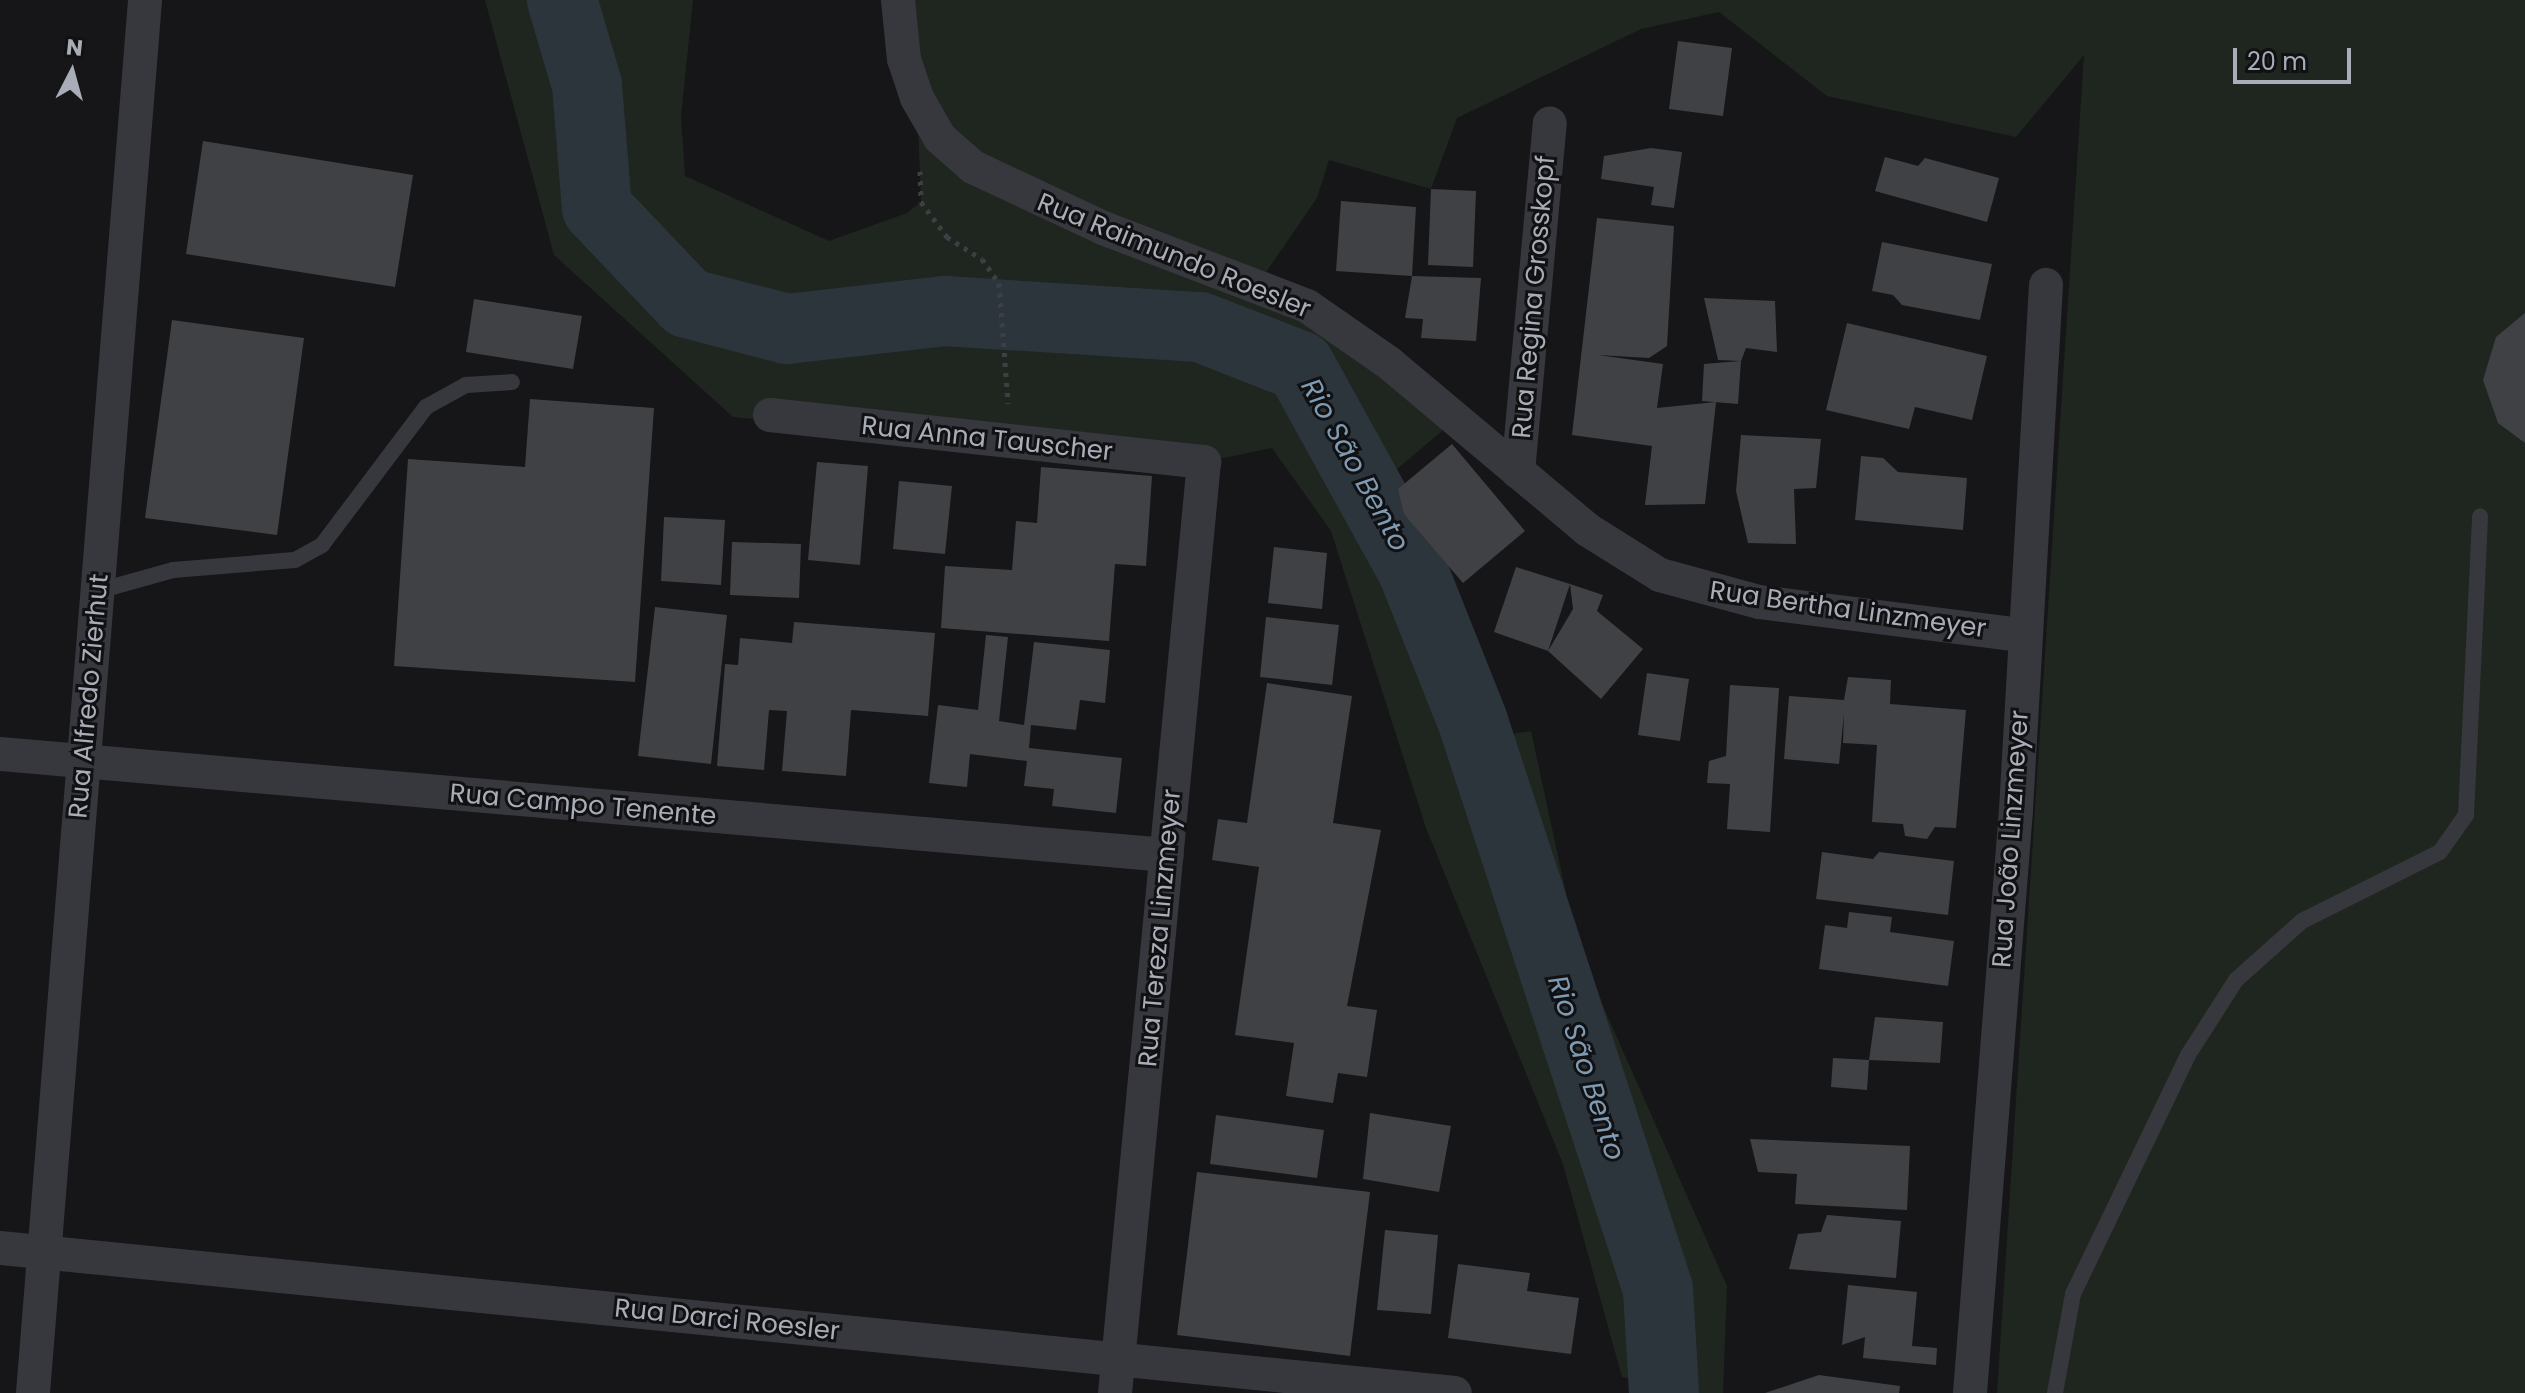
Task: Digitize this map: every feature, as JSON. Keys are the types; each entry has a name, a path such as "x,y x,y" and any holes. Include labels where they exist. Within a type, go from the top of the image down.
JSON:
{"street":[{"name":"Rua Alfredo Zierhut","path":"33,1393 145,0"},
{"name":"Rua Raimundo Roesler","path":"898,0 904,59 917,98 940,138 973,167 1089,222 1307,306 1389,363 1518,472"},
{"name":"Rua Regina Grosskopf","path":"1518,472 1550,123"},
{"name":"Rua João Linzmeyer","path":"1970,1393 2016,810 2022,635 2046,285"},
{"name":"Rua Anna Tauscher","path":"770,415 1204,462"},
{"name":"Rua Tereza Linzmeyer","path":"1115,1393 1204,462"},
{"name":"Rua Bertha Linzmeyer","path":"1518,472 1623,554 1660,575 1701,589 1759,602 2022,635"},
{"name":"Rua Campo Tenente","path":"0,754 1167,855"},
{"name":"Rua Darci Roesler","path":"0,1248 1455,1393"}],"lane":[{"path":"98,591 173,570 295,560 322,545 426,407 466,385 512,382"},
{"path":"2055,1393 2073,1294 2188,1055 2236,980 2302,921 2440,852 2466,815 2480,516"}],"path":[{"path":"919,158 921,202 947,237 982,259 999,283 1006,366"}],"shaded area":[{"path":"485,0 693,0 681,117 685,176 829,241 907,213 921,202 917,98 898,0 2525,0 2525,1393 1997,1393 2084,55 2016,137 1827,96 1719,12 1641,29 1457,118 1431,189 1329,160 1317,198 1258,284 1456,419 1370,492 1413,571 1479,740 1531,731 1569,907 1603,1006 1727,1286 1723,1393 1664,1393 1663,1386 1622,1377 1563,1164 1426,828 1331,531 1272,448 1204,462 733,417 554,255"}],"building":[{"path":"1678,41 1732,48 1723,116 1669,109"},
{"path":"203,141 413,175 395,287 186,254"},
{"path":"1651,148 1682,152 1674,208 1651,205 1654,187 1601,179 1604,156"},
{"path":"1885,157 1918,166 1925,158 1999,178 1987,222 1875,191"},
{"path":"1431,189 1476,191 1473,267 1428,265"},
{"path":"1341,201 1416,207 1412,276 1336,271"},
{"path":"1597,218 1674,226 1667,346 1649,358 1598,355 1663,364 1657,408 1716,402 1705,504 1645,505 1652,446 1572,435"},
{"path":"1882,242 1992,264 1980,320 1902,305 1893,295 1872,291"},
{"path":"1412,276 1481,278 1476,341 1421,338 1423,319 1405,318"},
{"path":"1704,298 1775,301 1777,352 1746,348 1741,361 1718,360"},
{"path":"474,299 582,316 573,369 466,352"},
{"path":"2525,313 2525,443 2498,423 2483,380 2496,337"},
{"path":"172,320 304,338 277,535 145,518"},
{"path":"1847,323 1987,356 1972,420 1915,407 1909,429 1826,410"},
{"path":"1741,361 1738,404 1702,401 1704,364"},
{"path":"530,399 654,408 635,682 394,666 408,459 525,467"},
{"path":"1741,435 1821,439 1816,488 1794,489 1796,544 1748,543 1736,491"},
{"path":"1452,444 1525,531 1463,583 1404,514 1398,489"},
{"path":"1861,456 1883,458 1898,472 1967,478 1963,530 1855,520"},
{"path":"817,462 868,466 860,565 808,560"},
{"path":"1041,467 1152,476 1146,566 1115,564 1109,641 941,628 945,566 1012,570 1016,521 1037,523"},
{"path":"899,481 952,486 945,554 893,549"},
{"path":"664,517 725,520 721,585 661,581"},
{"path":"732,542 801,544 799,598 730,595"},
{"path":"1274,547 1327,553 1322,609 1268,603"},
{"path":"1516,567 1570,584 1548,651 1494,632"},
{"path":"1570,584 1603,595 1597,611 1643,649 1601,699 1548,651 1573,609"},
{"path":"655,607 727,615 711,764 638,756"},
{"path":"1266,617 1339,625 1332,685 1260,677"},
{"path":"794,622 935,633 928,716 851,710 846,776 782,771 787,711 769,710 764,770 717,766 725,664 738,665 740,638 792,643"},
{"path":"986,635 1008,637 999,721 1024,725 1034,642 1110,650 1105,703 1080,700 1076,730 1031,725 1029,748 1122,758 1116,813 1052,806 1054,789 1024,786 1027,761 970,754 967,787 929,783 938,705 978,710"},
{"path":"1647,673 1689,679 1680,741 1638,735"},
{"path":"1848,677 1891,680 1890,704 1966,710 1956,828 1935,827 1927,839 1905,836 1903,824 1872,822 1877,745 1843,743 1844,713 1839,764 1784,759 1789,696 1844,700"},
{"path":"1267,683 1352,696 1333,823 1381,830 1347,1006 1377,1010 1367,1077 1338,1073 1333,1103 1286,1096 1294,1043 1235,1035 1259,867 1212,860 1218,819 1247,823"},
{"path":"1730,685 1779,688 1770,832 1727,829 1730,784 1707,783 1709,761 1726,756"},
{"path":"1822,852 1873,859 1879,852 1954,861 1948,915 1816,899"},
{"path":"1849,912 1892,917 1890,932 1954,941 1948,986 1819,969 1825,925 1847,928"},
{"path":"1875,1017 1943,1022 1940,1063 1869,1060"},
{"path":"1833,1058 1869,1060 1867,1090 1831,1087"},
{"path":"1370,1113 1451,1126 1439,1192 1363,1179"},
{"path":"1216,1115 1324,1130 1317,1178 1210,1164"},
{"path":"1750,1139 1910,1146 1907,1210 1795,1204 1797,1174 1758,1172"},
{"path":"1197,1172 1370,1192 1350,1356 1177,1335"},
{"path":"1827,1215 1901,1221 1896,1278 1789,1269 1798,1234 1821,1232"},
{"path":"1385,1230 1438,1235 1431,1314 1377,1310"},
{"path":"1458,1264 1530,1273 1527,1291 1579,1298 1571,1354 1448,1338"},
{"path":"1848,1285 1917,1292 1912,1346 1937,1348 1936,1365 1863,1358 1865,1337 1842,1345"},
{"path":"1819,1375 1900,1386 1899,1393 1765,1393"}],"waterway":[{"name":"Rio São Bento","path":"562,0 587,85 597,208 687,303 787,329 944,311 1200,327 1300,366 1413,571 1473,722 1658,1289 1664,1393"}]}
